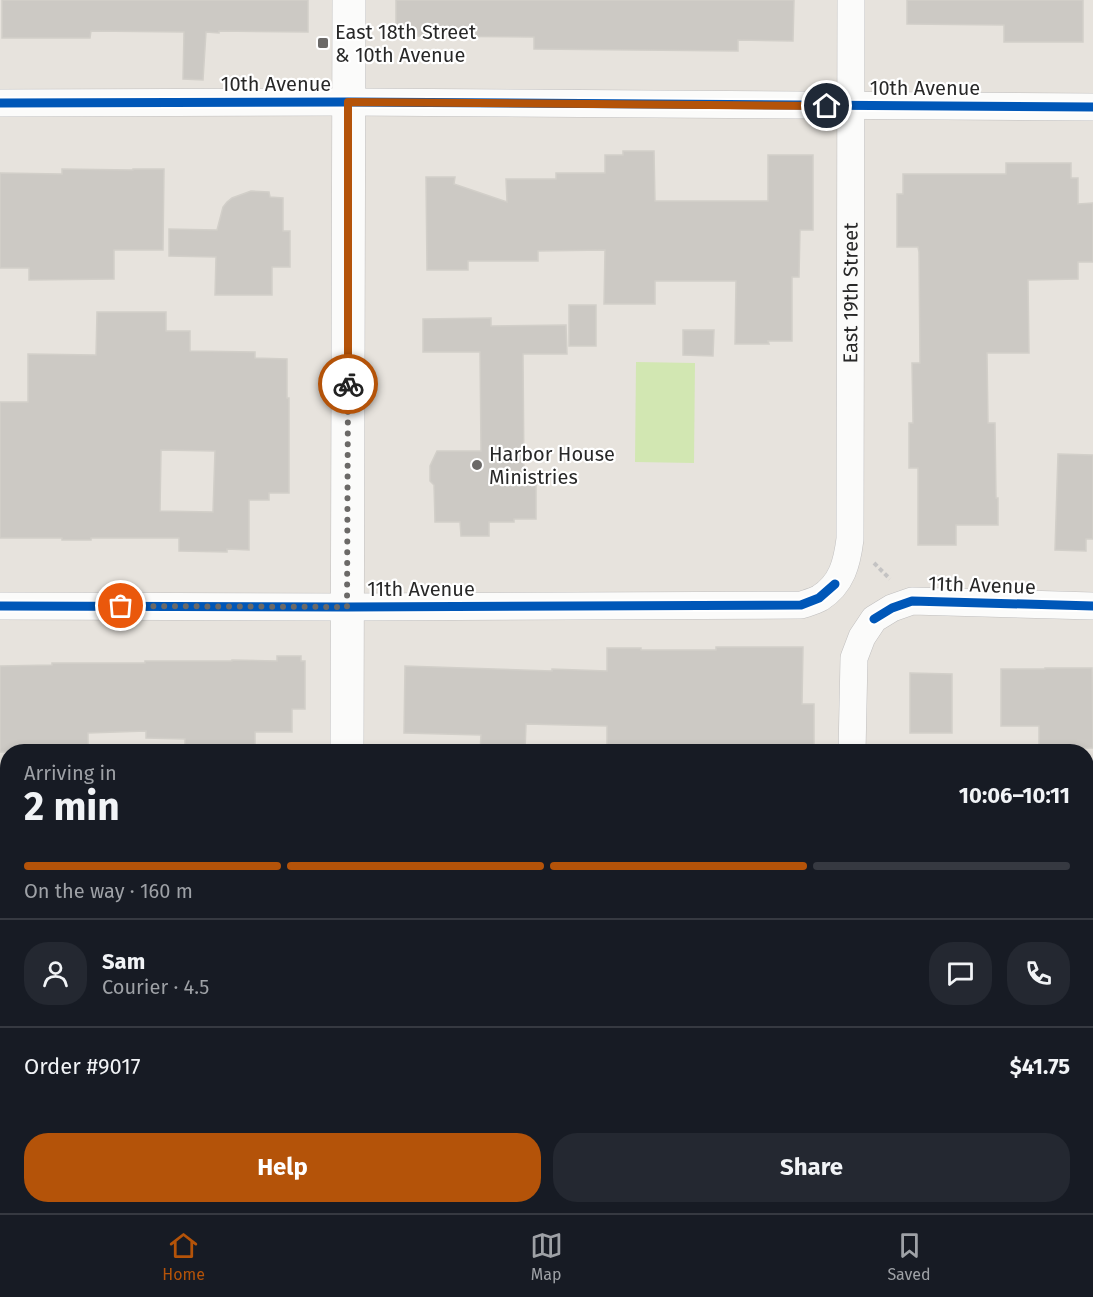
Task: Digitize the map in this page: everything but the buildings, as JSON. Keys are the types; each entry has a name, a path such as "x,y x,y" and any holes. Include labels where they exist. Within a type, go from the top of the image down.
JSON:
{"street":[{"path":"347,744 349,0"},
{"name":"East 19th Street","path":"835,584 847,562 850,539 851,0"},
{"name":"10th Avenue","path":"0,103 348,102 1093,106"},
{"name":"11th Avenue","path":"0,606 801,605 819,598 835,584"},
{"name":"11th Avenue","path":"852,744 854,658 862,637 874,619 892,608 912,601 1093,606"}],"path":[{"path":"850,539 912,601"}],"green space":[{"path":"636,362 695,363 694,463 635,462"}],"cycle path":[{"path":"0,103 348,102 1093,107"},
{"path":"0,606 801,605 819,598 835,584"},
{"path":"874,619 892,608 912,601 1093,606"}],"way so far":[{"path":"121,606 347,607 348,384"}],"place":[{"name":"East 18th Street & 10th Avenue","path":"323,43"},
{"name":"Harbor House Ministries","path":"477,465"}],"route":[{"path":"348,384 348,102 827,106"}]}
